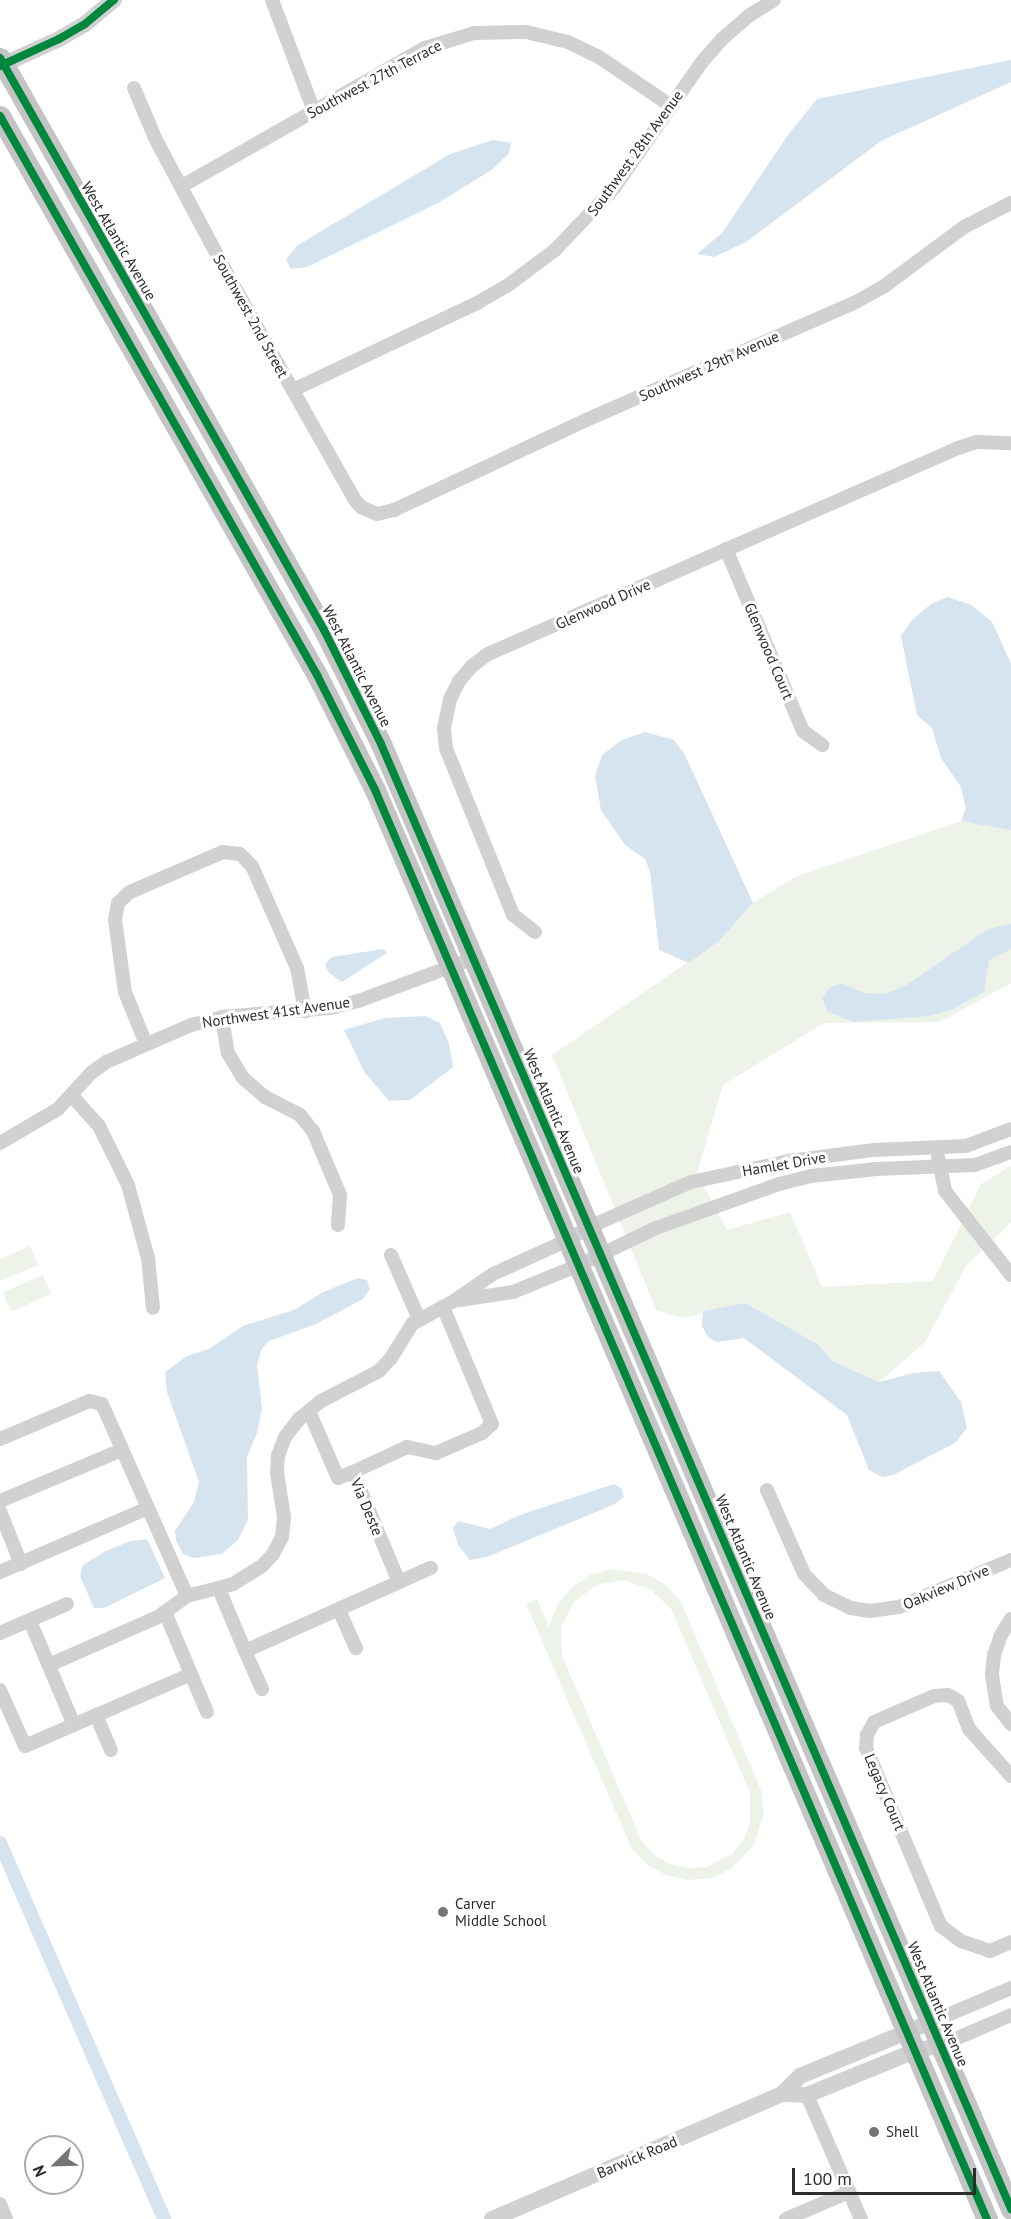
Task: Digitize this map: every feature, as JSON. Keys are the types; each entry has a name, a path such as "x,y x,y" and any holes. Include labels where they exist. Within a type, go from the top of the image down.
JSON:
{"main road":[{"name":"West Atlantic Avenue","path":"1,63 352,683 474,958 1011,2209"},
{"path":"0,116 345,728 451,967 987,2219"},
{"path":"175,424 200,411"}],"street":[{"path":"1,63 59,39 85,24 114,0"},
{"path":"272,0 314,111"},
{"name":"Southwest 28th Avenue","path":"293,390 477,303 535,267 598,208 721,40 750,15 774,0"},
{"name":"Southwest 27th Terrace","path":"182,186 425,48 474,33 509,30 543,34 584,49 671,106"},
{"name":"Southwest 2nd Street","path":"134,88 156,140 293,390 361,507 377,514 394,510"},
{"name":"Southwest 29th Avenue","path":"394,510 586,420 856,302 883,287 964,227 1011,203"},
{"name":"Glenwood Drive","path":"535,932 513,915 449,757 444,728 447,708 454,690 472,666 488,654 958,448 977,442 1011,443"},
{"name":"Glenwood Court","path":"726,549 803,731 822,745"},
{"path":"146,1044 125,992 115,911 123,896 223,852 240,854 252,866 297,968 305,1011"},
{"name":"Northwest 41st Avenue","path":"0,1142 58,1109 98,1067 191,1025 222,1017 305,1011 361,1000 474,958"},
{"path":"222,1017 228,1053 243,1078 265,1097 300,1115 313,1131 340,1195 338,1225"},
{"path":"72,1096 99,1126 128,1185 148,1258 153,1308"},
{"name":"Hamlet Drive","path":"568,1240 589,1227 691,1182 789,1161 874,1150 966,1146 1011,1129"},
{"path":"937,1147 945,1191 1011,1275"},
{"name":"Hamlet Drive","path":"579,1265 656,1228 779,1184 811,1176 877,1169 975,1165 1011,1152"},
{"path":"49,1665 165,1612 186,1596 219,1589 245,1578 273,1554 282,1537 284,1518 277,1473 278,1456 285,1437 309,1411 321,1401 379,1371 391,1358 412,1324 419,1319 449,1304 493,1274 568,1240"},
{"path":"391,1255 419,1319"},
{"path":"449,1304 513,1292 579,1265"},
{"name":"Via Deste","path":"399,1582 353,1472 407,1448 436,1453 482,1433 492,1424 449,1304"},
{"path":"0,1439 89,1401 102,1404 186,1596"},
{"path":"309,1411 338,1478 353,1472"},
{"path":"0,1501 122,1450"},
{"name":"Oakview Drive","path":"767,1490 804,1574 824,1595 851,1608 870,1611 899,1607 1011,1560"},
{"path":"0,1572 148,1508"},
{"path":"0,1511 21,1564"},
{"path":"245,1651 431,1568"},
{"path":"219,1589 262,1689"},
{"path":"0,1633 67,1604"},
{"path":"339,1610 356,1648"},
{"path":"165,1612 207,1712"},
{"path":"1011,1619 1001,1635 994,1655 992,1675 997,1706 1011,1724"},
{"path":"30,1621 74,1725"},
{"path":"0,1690 25,1746 191,1674"},
{"name":"Legacy Court","path":"1011,1776 969,1729 958,1701 948,1695 934,1696 874,1722 867,1735 866,1748 941,1926 961,1941 990,1951 1011,1941"},
{"path":"96,1715 111,1750"},
{"path":"931,2022 1011,1988"},
{"path":"941,2045 1011,2015"},
{"name":"Barwick Road","path":"782,2094 807,2095 910,2042 931,2022"},
{"name":"Barwick Road","path":"492,2219 782,2094 800,2076 910,2042 941,2045"},
{"path":"807,2095 861,2219"},
{"path":"786,2219 849,2192"},
{"path":"0,2204 6,2219"}],"shaded area":[{"path":"1011,60 1011,82 881,141 746,242 714,257 697,254 722,233 788,135 817,99"},
{"path":"493,140 511,143 509,153 493,169 438,203 307,267 291,269 286,259 298,245 450,154"},
{"path":"948,597 971,605 992,622 1011,664 1011,983 940,1022 824,1023 723,1085 697,1173 727,1230 790,1212 822,1287 933,1281 981,1184 1011,1166 1011,1222 966,1266 925,1342 879,1382 831,1361 819,1345 746,1303 682,1318 656,1310 552,1055 719,941 753,903 795,877 961,821 966,808 961,787 941,758 932,728 917,715 901,636 912,620 931,604"},
{"path":"948,597 971,605 992,622 1011,664 1011,830 961,821 966,808 961,787 941,758 932,728 917,715 901,636 912,620 931,604"},
{"path":"645,732 674,740 685,755 753,903 719,941 689,963 659,950 650,872 645,859 625,845 601,810 595,776 602,755 622,740"},
{"path":"1011,924 1011,949 989,960 984,992 951,1010 929,1016 853,1022 827,1011 822,998 829,988 842,983 864,993 885,994 908,984 988,929"},
{"path":"383,949 387,953 342,982 328,972 325,964 332,957"},
{"path":"425,1016 440,1023 449,1044 453,1067 410,1100 389,1101 365,1073 344,1030 385,1018"},
{"path":"30,1246 38,1265 0,1281 0,1259"},
{"path":"43,1275 51,1294 11,1312 2,1292"},
{"path":"358,1278 367,1280 370,1289 363,1299 316,1324 269,1341 261,1350 257,1365 262,1408 257,1433 247,1457 248,1520 238,1540 222,1554 194,1558 183,1554 176,1541 175,1531 194,1502 199,1482 167,1392 165,1372 187,1356 209,1349 243,1326 294,1310 323,1292"},
{"path":"746,1303 819,1345 832,1361 879,1382 913,1373 939,1371 961,1402 967,1428 955,1443 893,1475 882,1477 869,1470 847,1415 744,1338 716,1342 708,1337 702,1326 703,1311"},
{"path":"614,1484 622,1489 624,1497 613,1505 487,1557 470,1560 458,1545 453,1528 458,1521 490,1529 520,1515"},
{"path":"147,1539 165,1578 104,1608 94,1608 80,1576 83,1565 106,1551 130,1541"},
{"path":"613,1569 647,1574 666,1585 681,1602 761,1790 764,1813 754,1845 731,1869 710,1878 688,1880 666,1875 646,1864 631,1847 526,1604 537,1599 549,1627 558,1604 573,1586 592,1574","holes":["624,1580 650,1589 671,1609 750,1793 750,1822 744,1839 732,1854 707,1867 688,1868 670,1864 654,1855 641,1840 562,1655 561,1627 574,1602 596,1585"]}],"waterway":[{"path":"0,1843 164,2219"}],"cycle path":[{"path":"0,66 59,39 85,24 114,0"},
{"path":"0,58 324,630 381,744 1011,2209"},
{"path":"0,116 317,675 375,790 987,2219"}],"place":[{"name":"Carver Middle School","path":"443,1912"},
{"name":"Shell","path":"874,2132"}]}
